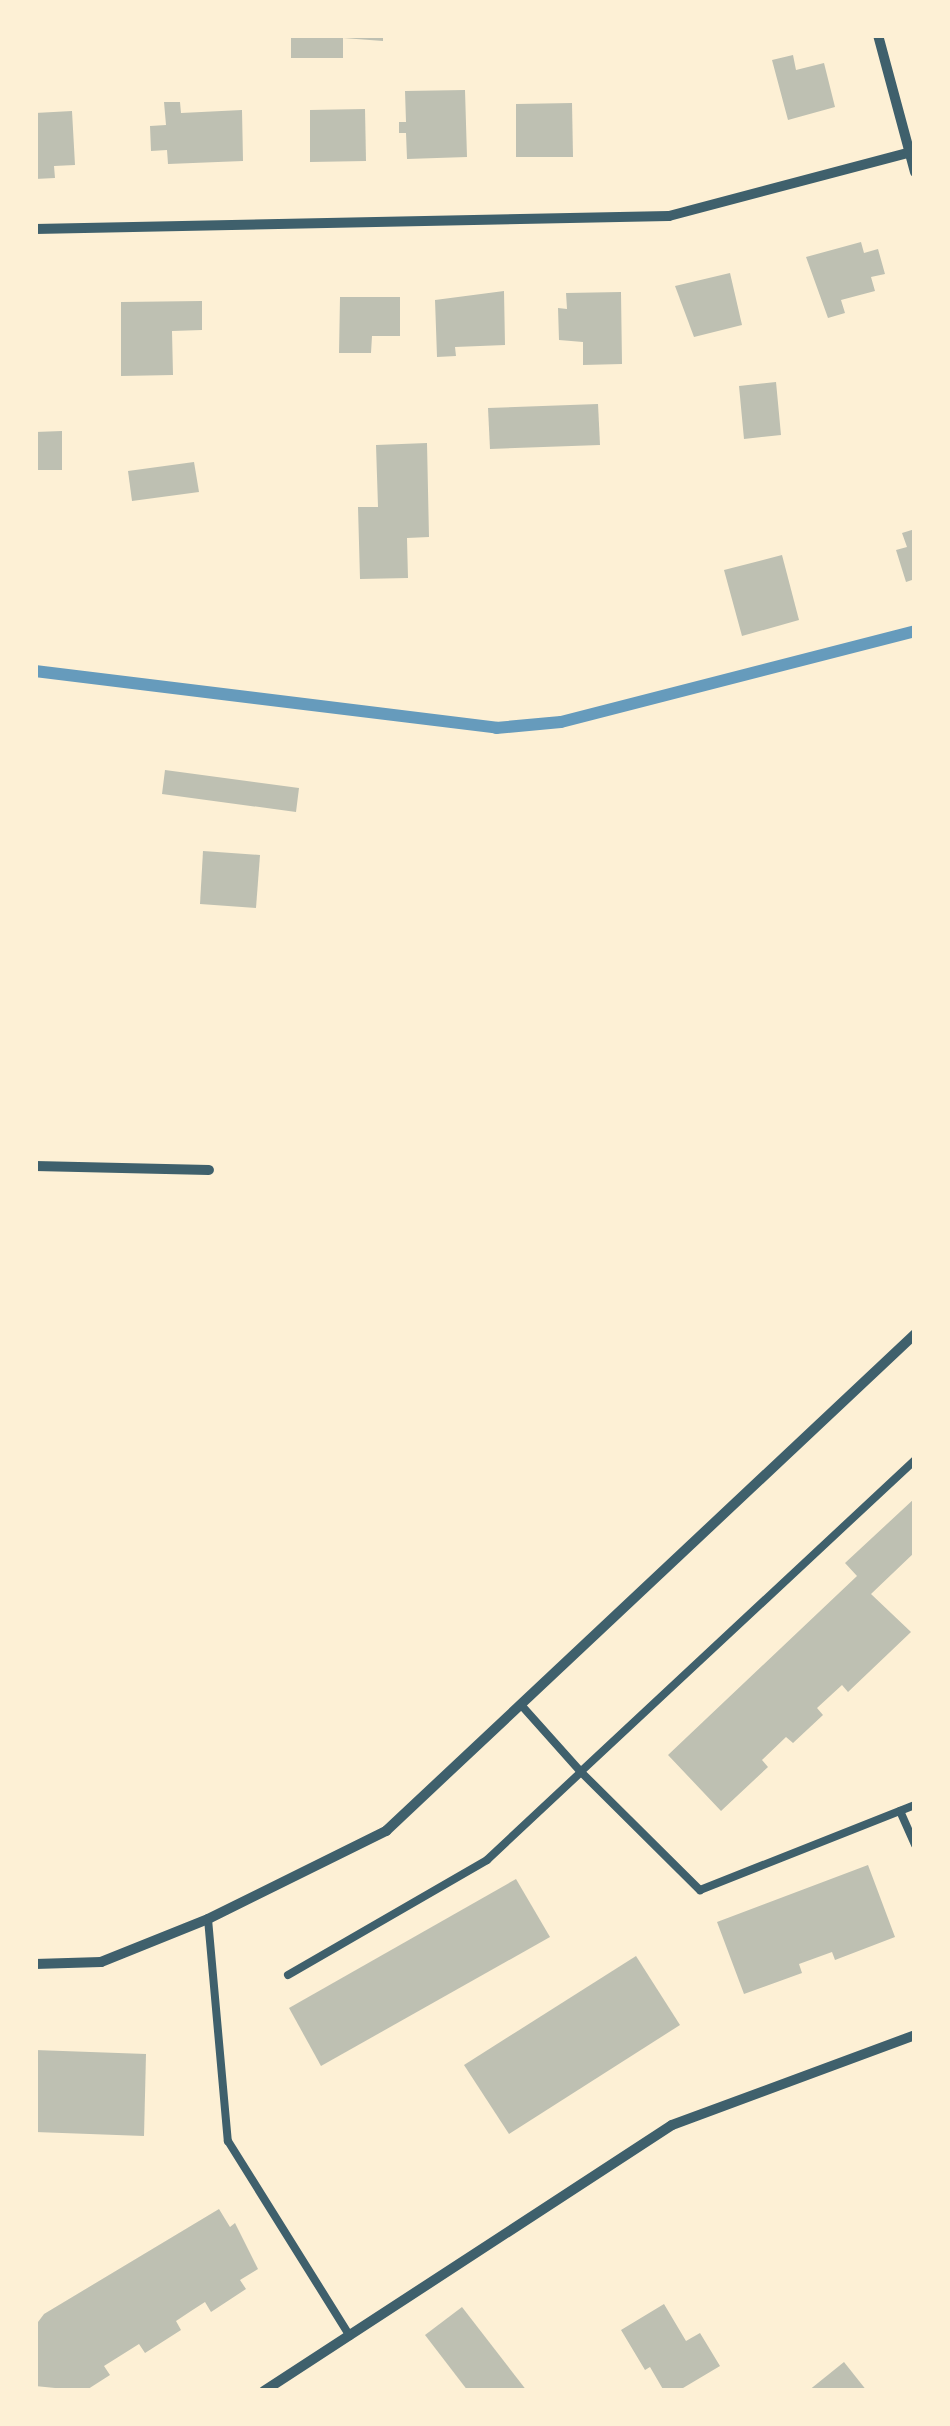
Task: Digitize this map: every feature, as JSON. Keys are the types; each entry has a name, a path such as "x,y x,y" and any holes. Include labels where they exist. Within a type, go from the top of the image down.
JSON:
{"street":[{"path":"878,35 915,172"},
{"path":"35,229 669,216 912,152"},
{"path":"35,1166 208,1170"},
{"path":"35,1964 101,1962 208,1919 386,1831 915,1334"},
{"path":"264,2391 672,2125 915,2035"}],"lane":[{"path":"288,1975 487,1860 915,1460"},
{"path":"522,1706 581,1772 700,1890 915,1806"},
{"path":"900,1812 915,1845"},
{"path":"208,1919 228,2141 350,2336"}],"building":[{"path":"291,35 383,35 383,41 343,38 343,58 291,58"},
{"path":"793,55 796,70 824,63 835,107 788,120 772,60"},
{"path":"465,90 467,157 407,159 406,133 399,133 399,122 406,122 405,91"},
{"path":"164,102 180,102 181,113 242,110 243,161 168,164 167,150 151,151 150,126 166,125"},
{"path":"572,103 573,157 516,157 516,104"},
{"path":"365,109 366,161 310,162 310,110"},
{"path":"72,111 75,165 54,166 55,178 35,179 35,113"},
{"path":"861,242 864,253 878,249 885,274 871,277 875,291 841,300 845,313 828,318 806,257"},
{"path":"730,273 742,325 694,337 675,286"},
{"path":"504,291 505,345 455,347 456,356 437,357 435,300"},
{"path":"621,292 622,364 583,365 583,342 559,340 558,308 567,309 566,293"},
{"path":"340,297 400,297 400,336 372,336 371,353 339,353"},
{"path":"202,301 202,330 172,331 173,375 121,376 121,302"},
{"path":"776,382 781,435 744,439 739,386"},
{"path":"598,404 600,445 490,449 488,408"},
{"path":"62,431 62,470 35,470 35,432"},
{"path":"427,443 429,537 407,538 408,578 360,579 358,507 378,507 376,445"},
{"path":"194,462 199,492 132,501 128,471"},
{"path":"915,529 915,579 906,582 896,550 907,547 902,533"},
{"path":"782,555 799,620 742,636 724,570"},
{"path":"165,770 299,788 296,812 162,794"},
{"path":"203,851 260,855 256,908 200,904"},
{"path":"915,1498 915,1552 871,1594 911,1632 848,1692 842,1685 817,1708 823,1715 793,1743 786,1737 762,1760 768,1767 721,1811 668,1755 857,1576 845,1563"},
{"path":"868,1865 895,1937 835,1960 832,1952 799,1964 802,1973 744,1994 717,1922"},
{"path":"516,1879 550,1937 321,2066 289,2008"},
{"path":"636,1956 680,2025 509,2134 464,2065"},
{"path":"35,2050 146,2054 144,2136 35,2132"},
{"path":"219,2209 230,2227 235,2223 258,2269 240,2280 246,2289 211,2312 205,2302 176,2321 181,2330 145,2353 139,2344 104,2366 110,2375 85,2391 35,2386 35,2326 44,2314"},
{"path":"664,2304 686,2341 700,2333 720,2366 678,2391 664,2391 650,2367 645,2370 621,2330"},
{"path":"462,2307 527,2391 468,2391 425,2335"},
{"path":"844,2362 867,2391 808,2391"}],"waterway":[{"path":"35,671 496,728 561,722 915,631"}]}
